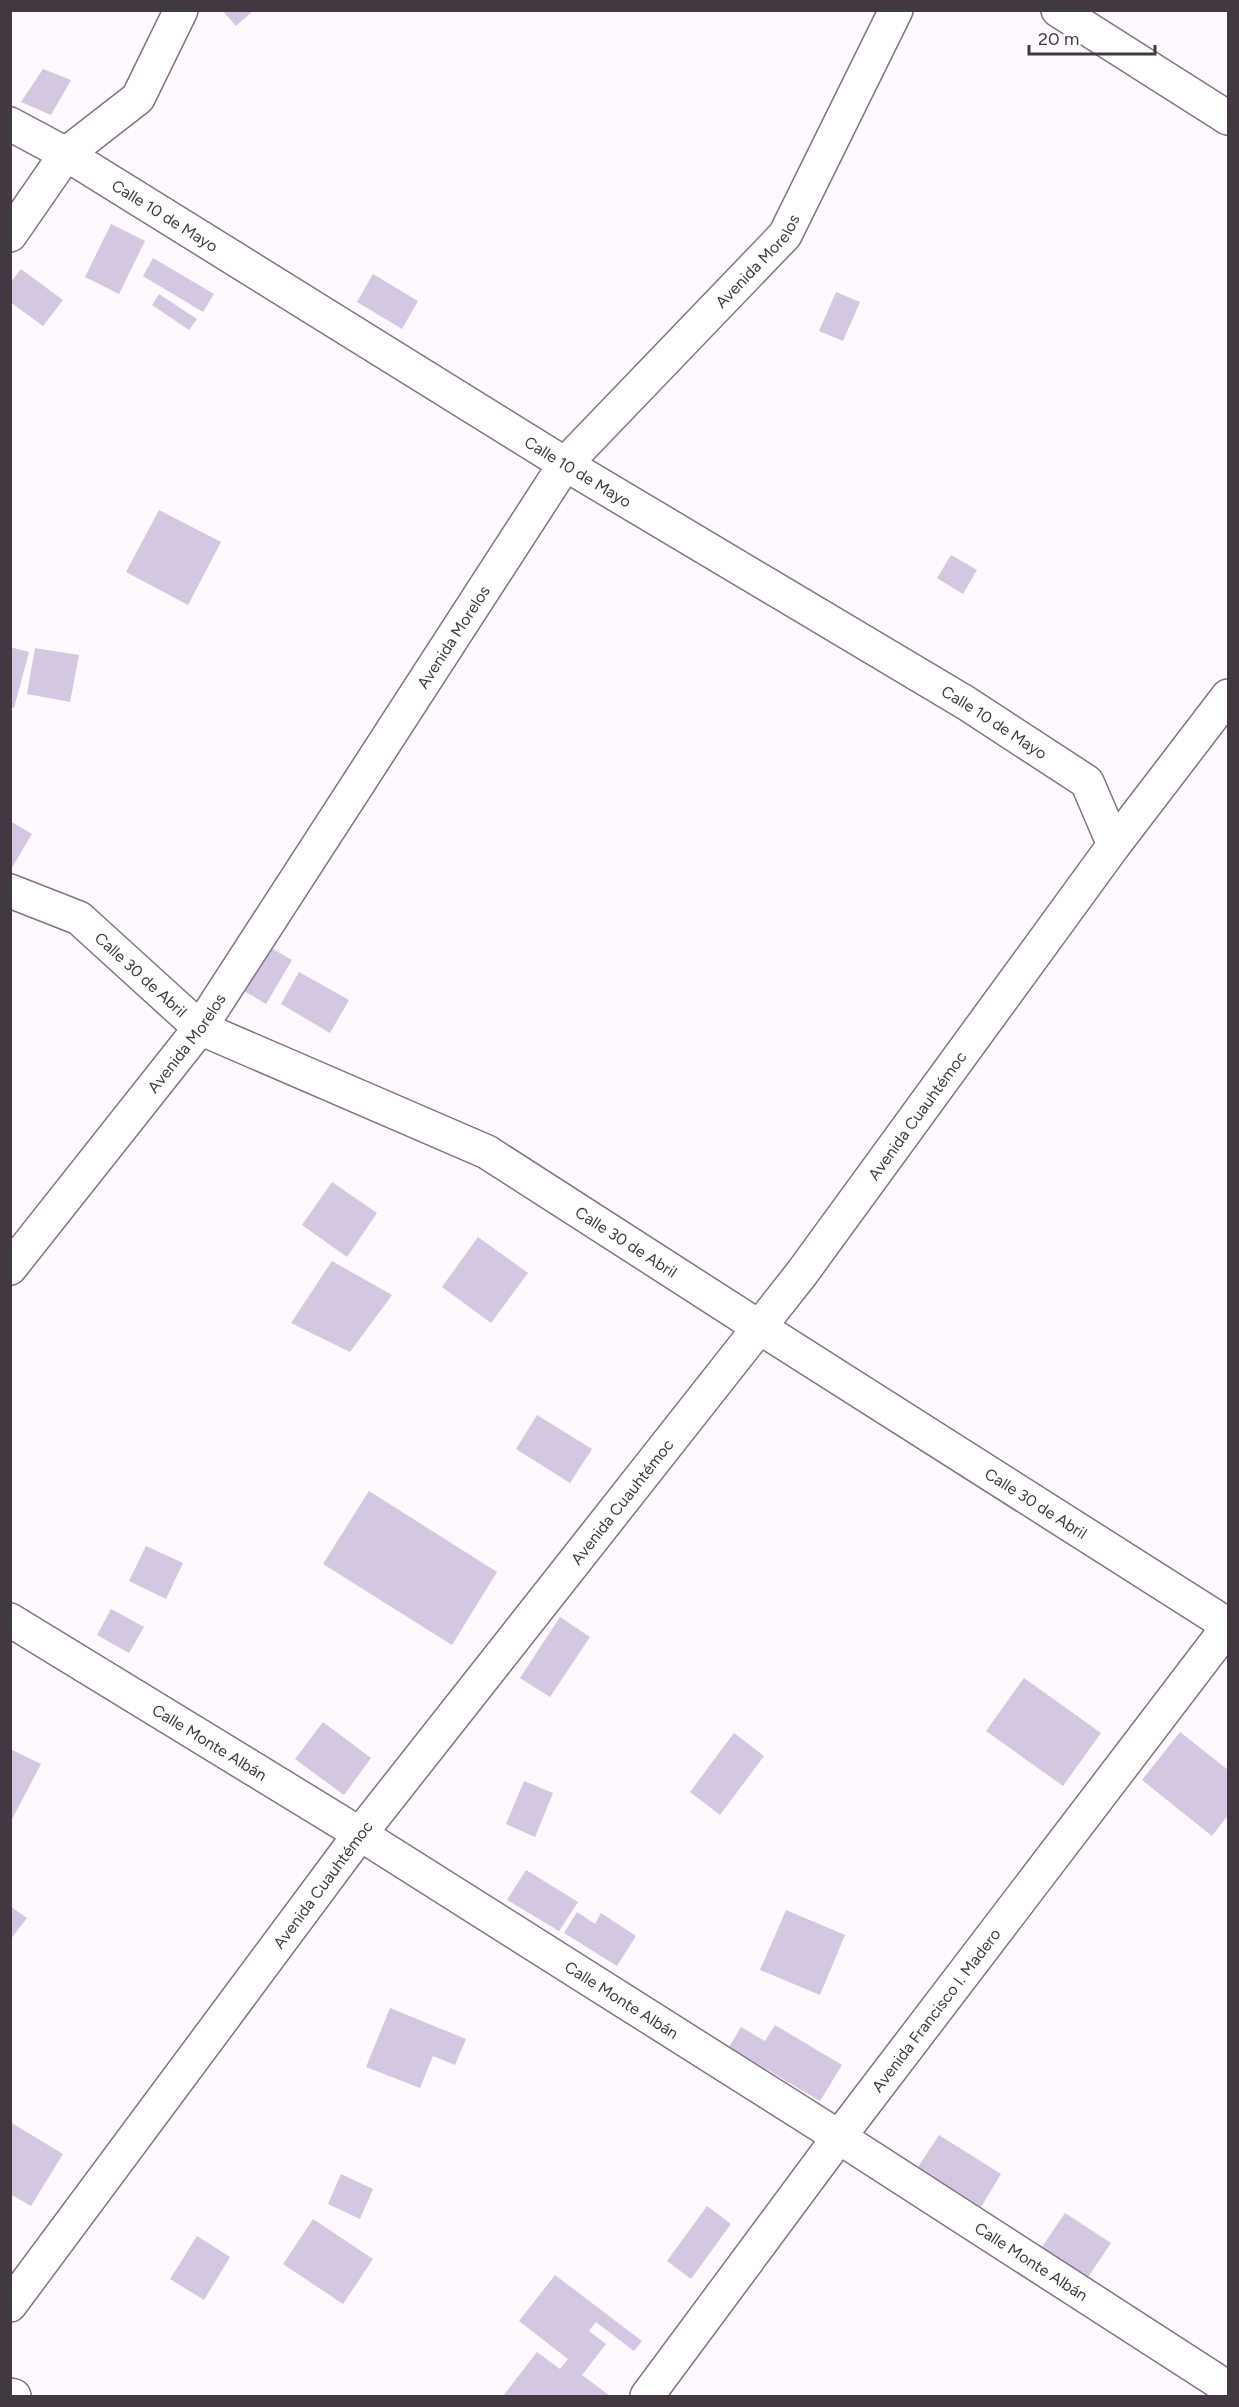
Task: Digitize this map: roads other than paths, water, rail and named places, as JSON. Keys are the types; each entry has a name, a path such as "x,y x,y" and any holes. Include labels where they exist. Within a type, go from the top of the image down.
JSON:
{"street":[{"path":"10,235 66,154 138,98 181,10"},
{"name":"Avenida Morelos","path":"10,1268 200,1028 565,464 785,235 896,10"},
{"path":"1058,10 1228,118"},
{"name":"Calle 10 de Mayo","path":"10,124 66,154 565,464 966,703 1087,782 1114,845"},
{"name":"Avenida Cuauhtémoc","path":"10,2306 360,1834 816,1254 1114,845 1228,696"},
{"name":"Calle 30 de Abril","path":"10,891 79,918 200,1028 487,1152 1228,1626"},
{"name":"Calle Monte Albán","path":"10,1620 360,1834 839,2137 1228,2388"},
{"name":"Avenida Francisco I. Madero","path":"647,2397 839,2137 1228,1626"}]}
